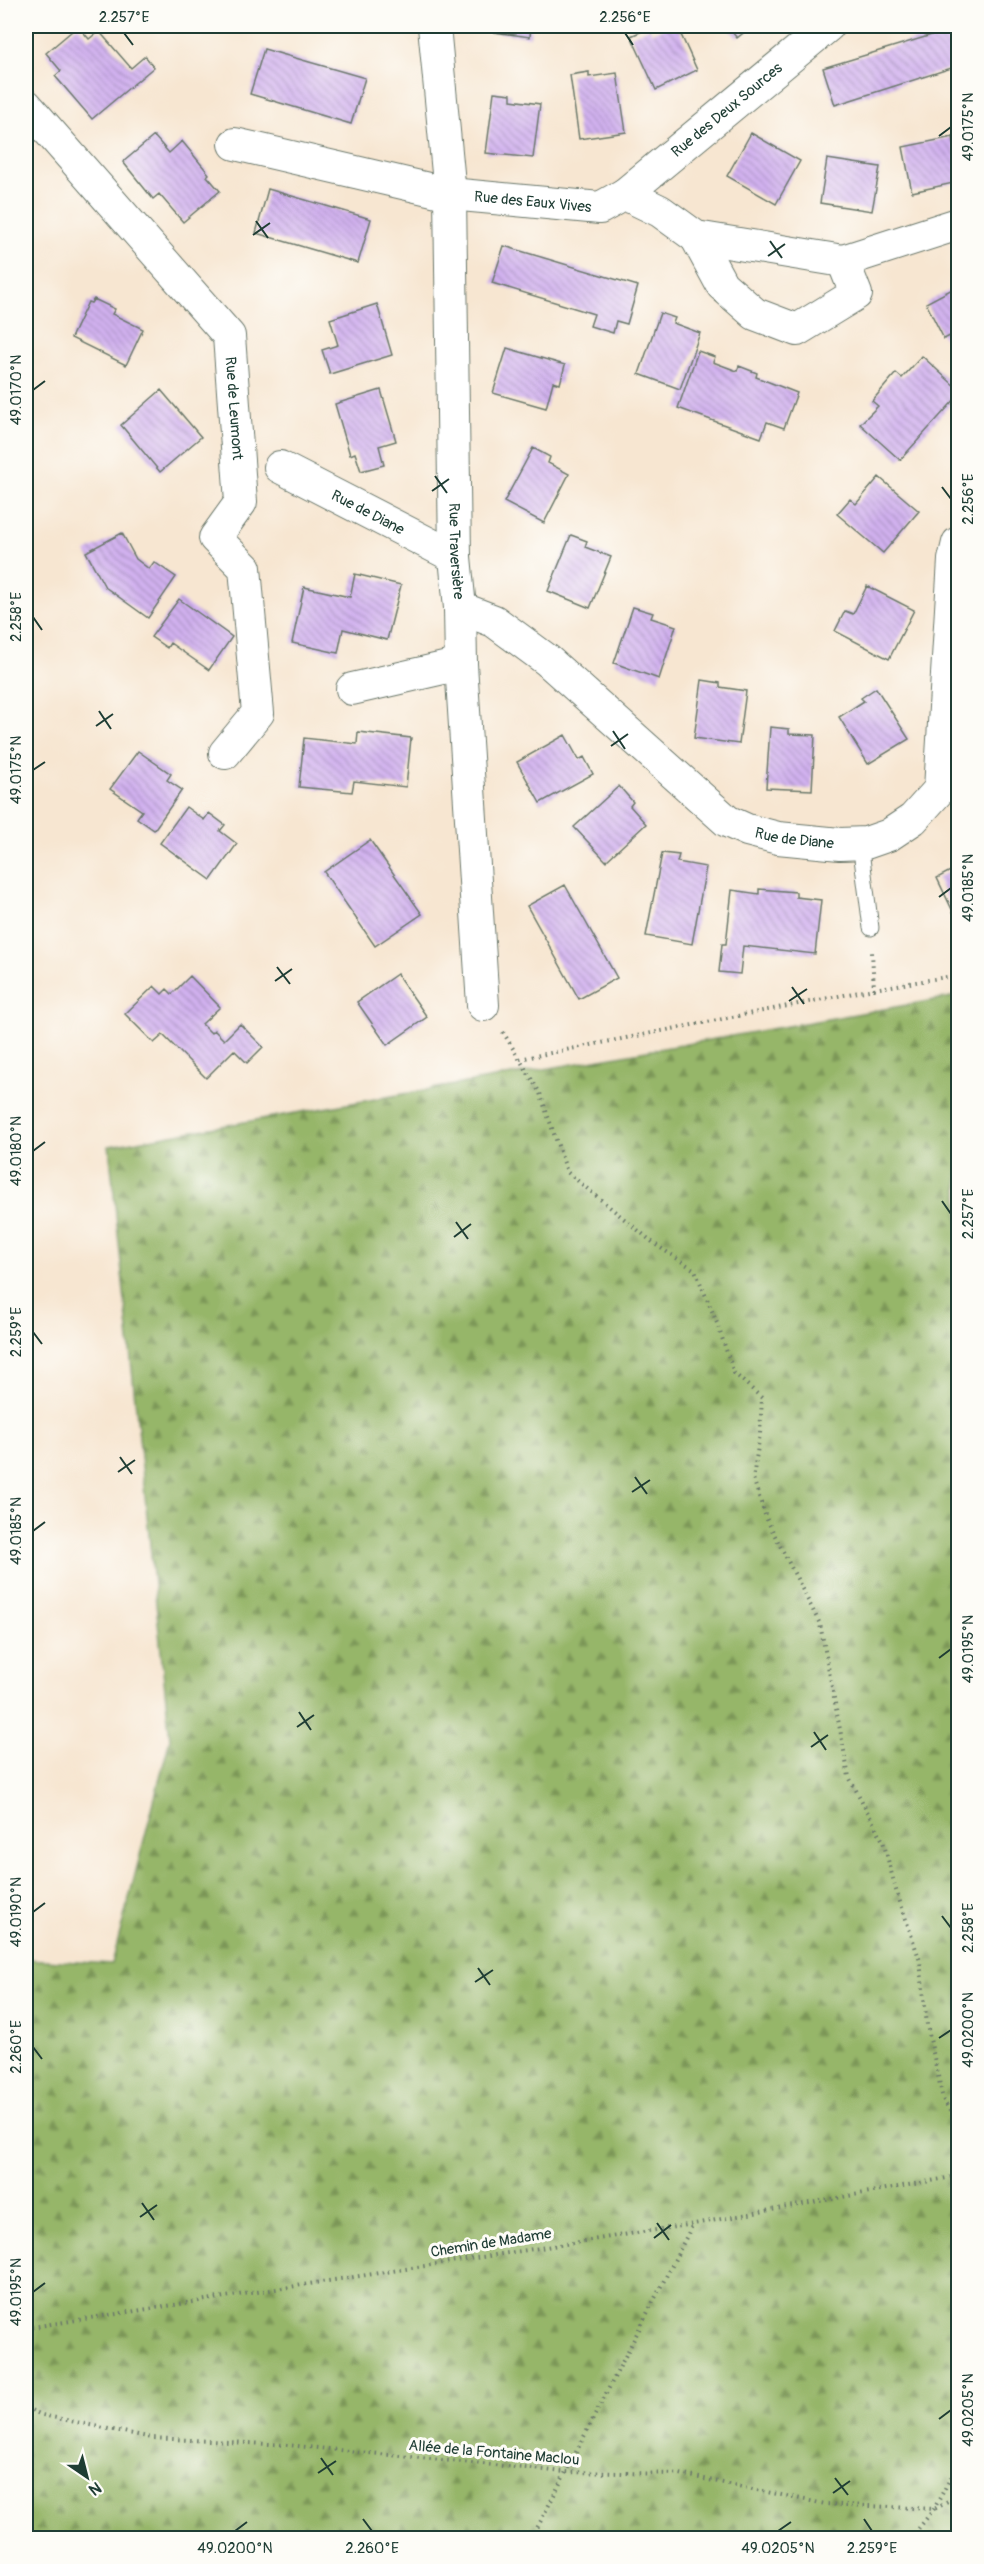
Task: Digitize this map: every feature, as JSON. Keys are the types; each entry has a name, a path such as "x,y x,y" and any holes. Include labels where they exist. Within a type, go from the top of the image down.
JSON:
{"street":[{"name":"Rue Traversière","path":"434,26 450,194 455,557 460,608 461,664 483,1005"},
{"name":"Rue des Deux Sources","path":"625,194 828,26"},
{"name":"Rue de Leumont","path":"26,105 229,336 241,501 215,538 245,568 258,713 225,753"},
{"name":"Rue des Eaux Vives","path":"235,144 450,194 600,208 625,194"},
{"path":"625,194 660,211 696,237 722,285 755,314 797,330 856,294 843,261"},
{"path":"696,237 843,261 958,224"},
{"name":"Rue de Diane","path":"280,467 455,557"},
{"name":"Rue de Diane","path":"460,608 494,621 548,660 727,821 747,830 778,838 840,844 860,843 889,835 913,819 940,789 954,560 958,543"},
{"path":"352,689 461,664"}],"lane":[{"path":"860,843 871,928"}],"path":[{"path":"871,928 874,989"},
{"path":"520,1059 874,989 958,975"},
{"path":"506,1036 540,1092 567,1172 656,1245 695,1270 717,1323 734,1374 762,1398 760,1434 753,1478 766,1518 820,1624 849,1777 883,1841 896,1890 920,1961 927,2025 943,2099 958,2125"},
{"name":"Chemin de Madame","path":"26,2328 694,2224 958,2176"},
{"path":"532,2538 694,2224"},
{"name":"Allée de la Fontaine Maclou","path":"26,2408 42,2415 152,2438 286,2445 565,2472 680,2474 825,2504 934,2509 958,2497"},
{"path":"911,2538 934,2509 958,2464"}],"green space":[{"path":"958,996 958,2538 26,2538 26,1959 112,1964 170,1739 109,1146"}],"building":[{"path":"78,26 89,39 99,31 131,68 145,56 154,67 92,119 55,76 61,71 46,53"},
{"path":"480,26 531,26 530,37 479,30"},
{"path":"668,26 677,26 697,70 656,90 631,36 649,28 652,33"},
{"path":"727,26 752,26 737,38"},
{"path":"958,27 958,66 835,105 823,68"},
{"path":"264,49 365,78 351,124 250,94"},
{"path":"589,72 589,77 617,73 626,132 579,139 570,75"},
{"path":"494,92 511,94 511,100 540,104 533,158 486,153"},
{"path":"751,133 800,161 776,204 727,176"},
{"path":"154,136 169,153 182,141 220,191 183,222 159,194 153,199 123,162"},
{"path":"953,137 958,163 958,182 912,192 903,147"},
{"path":"827,159 880,167 872,211 820,203"},
{"path":"268,189 371,219 358,263 256,233"},
{"path":"504,246 638,286 627,324 616,321 613,333 590,326 594,314 492,283"},
{"path":"958,286 958,332 944,339 926,303"},
{"path":"94,299 115,309 112,314 143,329 126,365 71,338 88,302 91,303"},
{"path":"377,304 392,355 330,374 322,350 338,345 330,319"},
{"path":"660,313 675,318 673,323 700,333 680,389 639,374"},
{"path":"507,348 565,365 560,384 553,382 546,408 493,393"},
{"path":"698,351 715,357 713,362 737,371 739,366 757,373 756,377 797,393 784,428 767,422 761,438 678,408"},
{"path":"922,356 958,389 958,396 900,460 860,424 878,406 872,401 896,373 902,378"},
{"path":"161,390 201,437 160,472 121,425"},
{"path":"381,390 396,441 379,446 384,465 361,471 355,453 350,455 335,404"},
{"path":"533,448 550,457 548,463 569,474 544,523 504,502"},
{"path":"879,477 919,511 883,553 837,514 850,499 856,504"},
{"path":"122,533 136,559 149,569 154,562 176,577 148,618 105,587 86,552"},
{"path":"571,535 587,541 585,547 611,557 590,608 548,591"},
{"path":"355,574 401,585 387,640 343,629 338,653 292,643 304,587 350,597"},
{"path":"867,586 914,610 889,659 835,631 845,611 853,614"},
{"path":"179,599 232,637 209,670 170,643 167,648 151,637"},
{"path":"633,607 653,613 651,618 676,626 659,679 614,663"},
{"path":"702,680 720,683 720,687 746,691 739,744 694,738"},
{"path":"876,688 909,739 868,764 839,717 864,701 861,698"},
{"path":"770,727 789,729 789,734 815,735 812,790 766,788"},
{"path":"358,732 411,738 406,787 354,781 352,792 299,787 304,738 357,744"},
{"path":"565,735 579,760 584,757 593,774 540,803 517,762"},
{"path":"138,751 171,774 167,780 182,790 154,830 137,818 142,811 110,789"},
{"path":"619,786 633,802 630,806 646,824 606,861 574,827"},
{"path":"186,807 204,820 209,813 225,825 220,831 237,844 211,880 160,843"},
{"path":"370,840 422,914 375,946 324,872"},
{"path":"662,853 679,855 677,862 706,867 692,944 646,936"},
{"path":"958,867 958,922 937,878"},
{"path":"565,885 617,978 579,999 527,906"},
{"path":"759,889 796,892 796,897 821,900 815,954 743,946 740,974 719,972 722,944 726,944 732,890 759,894"},
{"path":"397,974 427,1017 387,1045 357,1002"},
{"path":"190,976 220,1007 202,1024 211,1033 214,1030 224,1040 240,1024 263,1047 247,1063 234,1050 206,1078 163,1035 154,1043 125,1014 154,986 162,994 167,989 172,994"}]}
